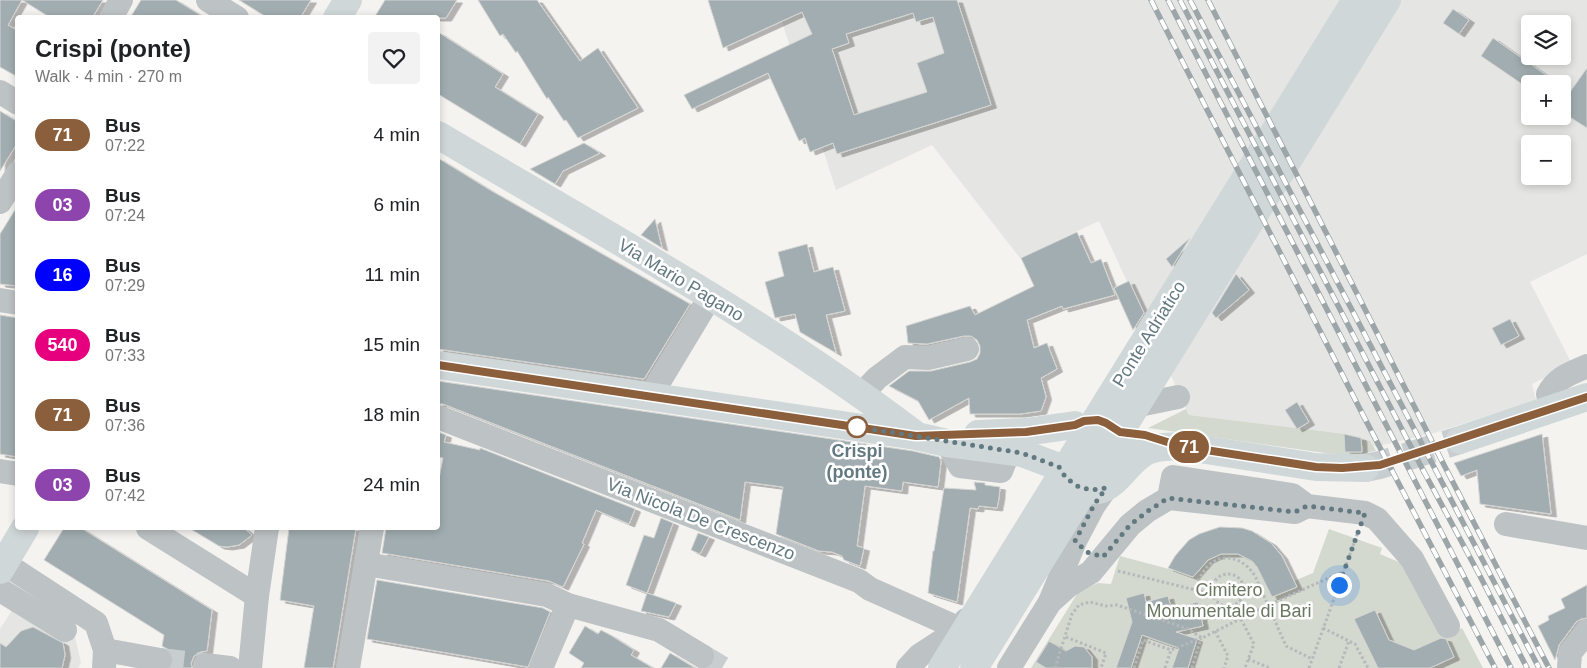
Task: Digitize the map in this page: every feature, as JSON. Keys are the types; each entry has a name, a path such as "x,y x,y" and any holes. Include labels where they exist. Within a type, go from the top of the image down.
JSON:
{"main road":[{"path":"339,15 348,0"},
{"name":"Ponte Adriatico","path":"942,668 1356,0"},
{"name":"Ponte Adriatico","path":"974,668 1387,0"},
{"name":"Via Mario Pagano","path":"440,137 710,297 815,362 862,394 916,436"},
{"path":"440,365 1022,453 1059,467"},
{"path":"1460,440 1587,397"},
{"path":"1180,446 1158,447 1146,451 1114,480 1091,490 1079,487 1066,478 1059,467 1057,458 1059,444 1066,431 1088,420 1180,446 1316,467 1365,468"},
{"path":"916,436 1026,432 1075,425"},
{"path":"1113,428 1125,441 1127,454 1114,480"},
{"path":"2,566 24,530"}],"street":[{"path":"113,15 121,0"},
{"path":"208,0 232,15"},
{"path":"0,92 15,101"},
{"path":"0,202 15,178"},
{"path":"650,396 710,297"},
{"path":"0,300 15,302"},
{"path":"862,394 877,378 905,358 928,358 967,349"},
{"path":"1552,410 1548,394 1558,379 1587,366"},
{"path":"1113,428 1134,406 1178,397"},
{"name":"Via Nicola De Crescenzo","path":"440,418 859,581 870,589 960,630"},
{"path":"908,668 920,655 960,630 1059,467"},
{"path":"0,471 15,474"},
{"path":"1050,602 1068,586 1107,563 1130,525 1168,498 1173,477 1292,495 1307,506 1365,513 1377,519 1412,559 1448,626"},
{"path":"1009,668 1050,602 1075,541 1094,505 1114,480"},
{"path":"1506,524 1587,538"},
{"path":"151,530 257,596"},
{"path":"250,668 257,596 267,530"},
{"path":"348,668 372,530"},
{"path":"1075,541 1087,552 1107,563"},
{"path":"366,564 547,595 568,605 659,630 702,656"},
{"path":"2,566 96,623 105,659 160,660"},
{"path":"0,590 65,630"},
{"path":"541,668 568,605"},
{"path":"0,607 32,627"},
{"path":"1569,660 1587,631"},
{"path":"205,665 230,668"}],"path":[{"path":"1309,668 1365,513"},
{"path":"1194,590 1209,565 1229,557 1242,561 1252,568 1286,646 1312,659"},
{"path":"1107,563 1212,594"},
{"path":"1134,668 1143,640 1171,650 1202,638 1268,605 1344,571"},
{"path":"1226,574 1236,576 1243,584 1245,589 1242,599 1234,606 1223,606 1218,603 1212,594 1213,583 1220,576 1226,574"},
{"path":"1055,668 1072,614 1079,605 1090,602 1106,606 1117,605 1188,630 1202,638"},
{"path":"1234,606 1254,644 1245,668"},
{"path":"1323,628 1355,644 1368,668"},
{"path":"1217,630 1228,656 1224,668"},
{"path":"1065,637 1106,653 1101,668"},
{"path":"1192,668 1202,638"},
{"path":"1339,668 1349,641"},
{"path":"1165,668 1171,650"},
{"path":"1248,659 1270,668"}],"shaded area":[{"path":"775,0 1587,0 1587,254 1530,282 1572,364 1532,384 1536,400 1434,433 1374,447 1370,441 1346,434 1189,415 1099,221 1020,258 932,145 836,190"},
{"path":"23,593 72,624 81,663 78,668 0,668 0,629"}],"green space":[{"path":"1186,409 1189,415 1346,434 1346,444 1361,443 1361,438 1370,441 1376,451 1351,455 1325,453 1148,428"},
{"name":"Cimitero Monumentale di Bari","path":"1220,527 1247,530 1267,540 1282,558 1294,581 1313,573 1329,529 1382,548 1380,554 1408,566 1445,636 1462,628 1483,668 1031,668 1077,594 1098,583 1111,584 1120,556 1169,569 1177,553 1189,541 1203,533"}],"building":[{"path":"0,0 22,0 8,25 15,29 15,75 0,67"},
{"path":"22,0 103,0 94,15 46,15"},
{"path":"141,0 176,0 200,15 132,15"},
{"path":"239,0 311,0 302,15 263,15"},
{"path":"385,0 457,0 446,18 440,18 440,15 376,15"},
{"path":"478,0 537,0 580,61 598,48 638,108 578,138 548,97 547,99 517,51 516,53 503,34 500,36"},
{"path":"708,0 957,0 991,105 837,154 833,143 810,152 805,138 799,141 768,73 692,109 684,95 812,34 802,12 723,48","holes":["913,13 916,22 933,17 944,53 917,63 927,92 854,115 832,49 849,43 846,34"]},
{"path":"1453,9 1469,20 1459,34 1443,23"},
{"path":"440,33 503,74 495,87 538,114 520,144 440,95"},
{"path":"1493,38 1521,58 1521,65 1532,65 1546,75 1521,75 1521,83 1481,56"},
{"path":"1587,68 1587,128 1571,118 1571,91"},
{"path":"0,111 15,120 15,147 0,171"},
{"path":"584,143 600,153 563,171 555,184 530,169"},
{"path":"440,159 490,190 690,304 644,379 440,349"},
{"path":"15,210 15,286 0,284 0,234"},
{"path":"655,219 662,248 641,235"},
{"path":"1077,232 1091,263 1101,259 1115,295 1063,309 1062,306 1027,320 1034,348 1047,343 1057,369 1041,378 1046,397 1041,411 1020,414 970,414 969,398 929,420 918,401 889,386 909,371 931,371 970,362 977,359 980,353 980,346 977,340 971,336 927,344 908,343 906,326 970,306 975,315 1034,286 1021,258"},
{"path":"1190,238 1172,267 1166,259"},
{"path":"807,244 814,272 833,267 845,311 826,315 836,353 800,332 795,314 775,318 765,282 784,276 778,252"},
{"path":"1236,274 1249,290 1216,318 1212,313"},
{"path":"1129,281 1144,313 1133,330 1114,288"},
{"path":"0,315 15,318 15,456 0,454"},
{"path":"1510,319 1519,336 1501,345 1492,328"},
{"path":"440,381 913,451 939,457 941,461 938,487 903,482 902,491 865,486 857,546 864,548 860,566 844,560 842,556 832,552 819,551 776,534 783,487 745,482 740,520 440,404"},
{"path":"1297,402 1309,422 1297,429 1285,410"},
{"path":"440,433 446,435 444,442 480,450 480,448 635,509 629,524 596,510 582,543 584,544 563,587 549,581 382,553 386,530 440,530 440,474 443,458 440,457"},
{"path":"1344,434 1361,438 1362,452 1345,452"},
{"path":"1542,434 1551,514 1480,504 1477,470 1461,476 1454,463"},
{"path":"974,482 1000,487 999,498 997,508 979,506 978,509 970,508 957,602 928,593 933,551 944,488 976,490"},
{"path":"661,518 673,523 647,593 626,585 644,535 654,538"},
{"path":"1220,527 1242,528 1252,531 1271,543 1282,556 1297,587 1272,597 1257,567 1252,561 1238,554 1221,554 1208,560 1193,577 1168,568 1175,556 1189,540 1199,534"},
{"path":"63,530 84,530 212,610 207,651 200,652 194,656 191,663 192,668 171,668 174,662 173,656 169,650 162,646 164,635 44,560"},
{"path":"192,530 246,530 252,535 239,545 219,546"},
{"path":"289,530 356,530 333,668 304,668 314,606 280,600"},
{"path":"698,533 709,537 700,554 691,550"},
{"path":"377,580 543,608 550,612 528,667 367,639"},
{"path":"1587,585 1587,618 1576,622 1559,645 1555,660 1538,626 1549,620 1548,616 1565,608 1561,599"},
{"path":"647,593 676,603 669,617 641,611"},
{"path":"1144,593 1146,602 1168,596 1171,608 1198,602 1203,626 1176,632 1197,639 1188,668 1172,668 1179,648 1142,635 1131,668 1116,668 1132,622 1126,598"},
{"path":"1375,610 1389,640 1414,650 1441,638 1446,639 1454,657 1430,668 1378,668 1354,619"},
{"path":"585,626 598,634 601,630 612,636 634,650 631,655 653,668 581,668 584,663 569,653"},
{"path":"33,627 63,643 65,655 62,668 0,668 0,643 6,647 21,631"},
{"path":"1049,641 1066,651 1075,646 1084,647 1092,657 1092,668 1046,668 1036,662"},
{"path":"670,653 695,668 661,668"}],"tunnel":[{"path":"1365,468 1460,440"},
{"path":"702,656 722,668"},
{"path":"160,660 205,665"}],"railway":[{"path":"1151,0 1363,415 1495,668"},
{"path":"1168,0 1511,668"},
{"path":"1180,0 1527,668"},
{"path":"1190,0 1539,668"},
{"path":"1208,0 1549,668"}],"bus line":[{"name":"71","path":"440,365 916,436 1026,432 1098,420 1120,432 1145,435 1180,446 1316,467 1342,468 1365,468 1380,465 1587,397"}],"place":[{"name":"Crispi (ponte)","path":"857,427"}],"route":[{"path":"857,427 1022,453 1059,467 1066,478 1074,485 1083,489 1096,490 1106,488 1094,505 1075,541 1087,552 1103,557 1130,525 1168,498 1295,512 1307,506 1365,513 1339,585"}]}
